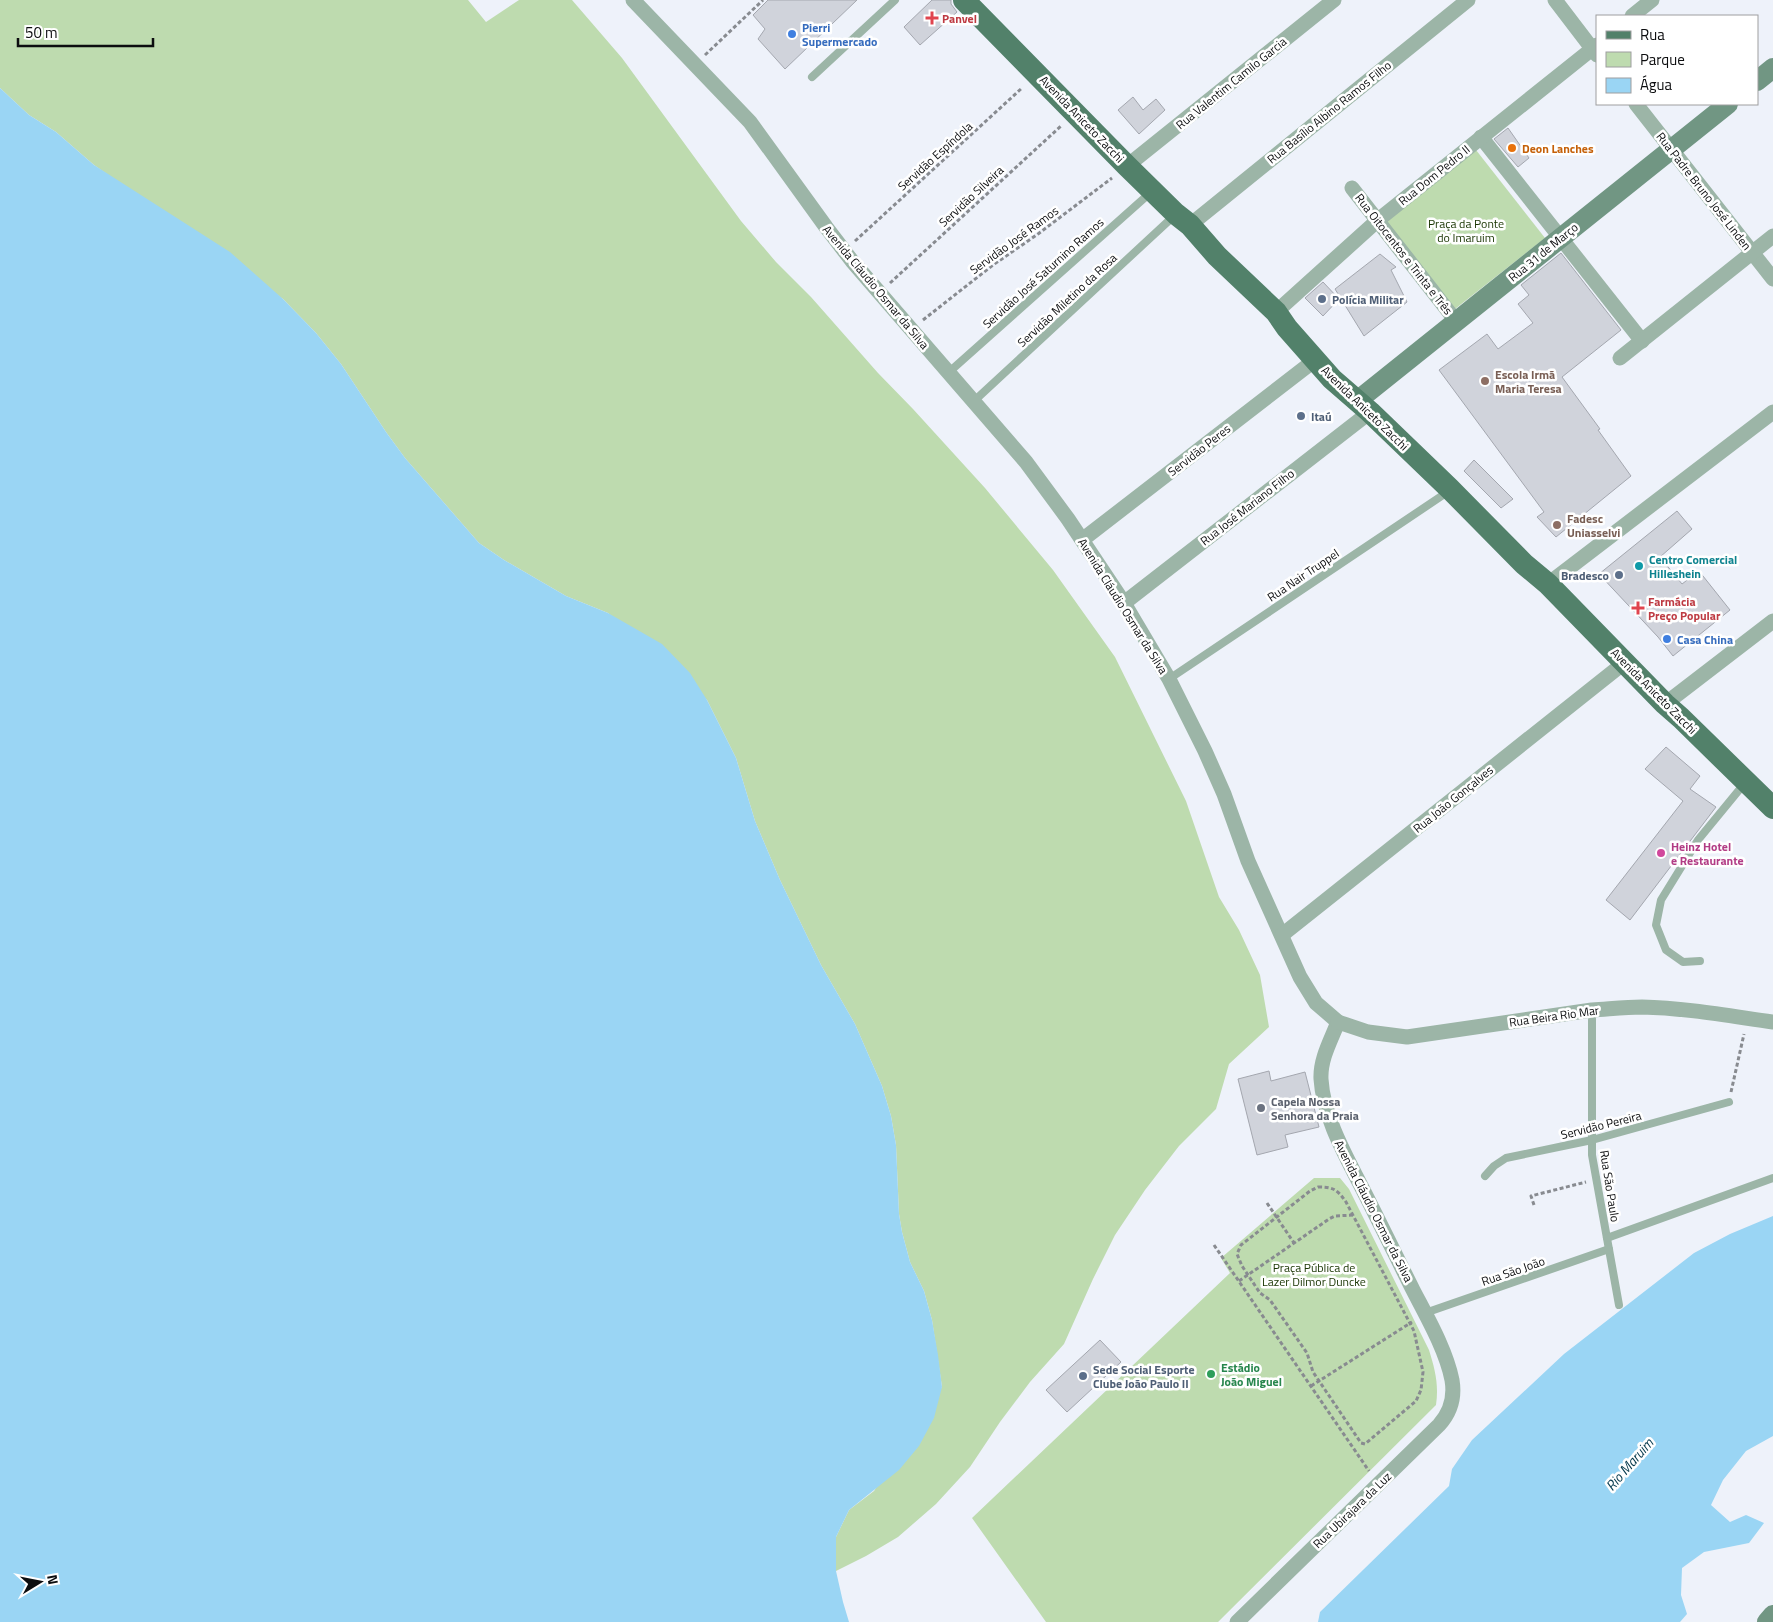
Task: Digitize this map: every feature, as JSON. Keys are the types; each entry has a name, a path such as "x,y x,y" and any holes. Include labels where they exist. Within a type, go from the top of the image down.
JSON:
{"main road":[{"name":"Avenida Aniceto Zacchi","path":"964,0 1127,166 1276,312 1287,328 1332,379 1450,489 1524,564 1548,584 1665,704 1773,808"}],"street":[{"name":"Avenida Cláudio Osmar da Silva","path":"633,0 750,122 844,250 1026,462 1068,519 1124,603 1169,679 1205,751 1224,794 1248,861 1308,991 1316,1003 1338,1022 1323,1060 1321,1071 1323,1091 1336,1134 1425,1313 1448,1368 1453,1391"},
{"name":"Rua Valentim Camilo Garcia","path":"1127,166 1334,0"},
{"name":"Rua Basílio Albino Ramos Filho","path":"1183,219 1468,0"},
{"path":"1555,0 1595,50"},
{"path":"1633,15 1652,0"},
{"name":"Rua Dom Pedro II","path":"1276,312 1378,220 1481,137 1595,50"},
{"path":"1758,80 1773,68"},
{"name":"Rua Padre Bruno José Linden","path":"1637,105 1773,279"},
{"name":"Rua 31 de Março","path":"1363,406 1456,321 1727,105"},
{"path":"1481,137 1642,341"},
{"name":"Rua Oitocentos e Trinta e Três","path":"1352,188 1456,321"},
{"path":"1620,358 1773,236"},
{"name":"Servidão Peres","path":"1082,540 1315,360"},
{"name":"Rua José Mariano Filho","path":"1124,603 1363,406"},
{"path":"1548,584 1773,412"},
{"path":"1665,704 1773,621"},
{"name":"Rua João Gonçalves","path":"1282,935 1624,663"},
{"name":"Rua Beira Rio Mar","path":"1338,1022 1368,1032 1407,1037 1592,1010 1642,1007 1692,1011 1773,1022"},
{"name":"Rua Ubirajara da Luz","path":"1237,1622 1445,1419 1450,1411 1453,1391"},
{"path":"1767,1622 1773,1615"}],"lane":[{"path":"812,76 895,0"},
{"name":"Servidão José Saturnino Ramos","path":"948,373 1153,190"},
{"name":"Servidão Miletino da Rosa","path":"974,402 1183,219"},
{"name":"Rua Nair Truppel","path":"1169,679 1450,489"},
{"path":"1700,961 1683,962 1666,950 1656,925 1662,900 1698,840 1745,782"},
{"name":"Rua São Paulo","path":"1592,1010 1592,1155 1619,1305"},
{"name":"Servidão Pereira","path":"1485,1176 1494,1166 1506,1158 1592,1140 1729,1102"},
{"path":"1607,1238 1773,1178"},
{"name":"Rua São João","path":"1425,1313 1609,1249"}],"path":[{"path":"696,64 763,0"},
{"name":"Servidão Espíndola","path":"844,250 1038,74"},
{"name":"Servidão Silveira","path":"879,293 1076,112"},
{"name":"Servidão José Ramos","path":"911,330 993,264 1038,234 1127,166"},
{"path":"1729,1102 1747,1019"},
{"path":"1534,1205 1531,1196 1596,1179"},
{"path":"1318,1187 1329,1187 1339,1192 1352,1215 1414,1330 1423,1372 1416,1401 1365,1444 1361,1443 1319,1381 1311,1367 1307,1353 1270,1300 1260,1293 1242,1266 1237,1254 1241,1246 1310,1191 1318,1187"},
{"path":"1267,1203 1294,1243"},
{"path":"1239,1281 1335,1216 1374,1213"},
{"path":"1214,1245 1378,1484"},
{"path":"1311,1386 1425,1313"}],"green space":[{"path":"0,0 468,0 486,22 519,0 572,0 622,58 741,221 776,262 811,297 878,373 985,488 1053,570 1115,657 1186,801 1219,897 1239,930 1260,975 1269,1027 1229,1064 1216,1109 1179,1146 1145,1190 1115,1235 1064,1344 1030,1382 970,1467 936,1504 898,1537 866,1556 836,1571 836,1537 849,1510 874,1491 942,1387 932,1320 924,1291 910,1262 902,1232 899,1214 896,1145 891,1116 882,1086 855,1024 821,965 780,880 755,821 736,758 707,700 608,613 566,596 504,560 479,543 405,458 341,364 316,333 283,299 94,165 56,132 29,115 0,88"},
{"name":"Praça da Ponte do Imaruim","path":"1476,150 1545,238 1455,309 1386,222"},
{"name":"Estádio João Miguel","path":"1314,1178 1340,1178 1349,1189 1429,1350 1436,1377 1436,1405 1218,1622 1046,1622 972,1518 1230,1273 1221,1258"}],"water":[{"path":"0,88 29,115 56,132 94,165 230,252 283,299 316,333 341,364 405,458 479,543 504,560 566,596 608,613 662,644 690,673 707,700 736,758 755,821 780,880 821,965 855,1024 882,1086 891,1116 896,1145 899,1214 902,1232 910,1262 924,1291 932,1320 938,1355 942,1387 934,1418 919,1446 899,1470 849,1510 836,1537 836,1571 849,1622 0,1622"},
{"name":"Rio Maruim","path":"1773,1216 1773,1436 1746,1451 1723,1480 1711,1505 1730,1522 1746,1515 1764,1523 1749,1543 1704,1552 1682,1568 1681,1595 1687,1614 1680,1622 1318,1622 1320,1612 1449,1486 1452,1469 1472,1440 1564,1354 1694,1253 1730,1234"}],"building":[{"name":"Pierri Supermercado","path":"768,0 857,0 785,69 758,39 765,29 753,15"},
{"name":"Panvel","path":"932,0 951,0 951,4 957,12 920,45 904,27"},
{"path":"1133,97 1143,110 1156,99 1165,110 1139,134 1118,110"},
{"name":"Deon Lanches","path":"1508,128 1529,158 1518,167 1494,139"},
{"name":"Escola Irmã Maria Teresa","path":"1561,253 1621,330 1562,377 1631,476 1556,537 1537,517 1544,512 1439,370 1487,334 1498,349 1533,323 1518,304 1529,295 1521,285"},
{"path":"1380,254 1396,267 1391,270 1407,302 1364,336 1335,289"},
{"name":"Polícia Militar","path":"1323,282 1339,299 1323,316 1305,298"},
{"path":"1474,460 1513,499 1501,508 1464,471"},
{"name":"Centro Comercial Hilleshein","path":"1677,511 1692,529 1660,557 1682,584 1699,571 1730,610 1673,656 1658,637 1599,574"},
{"name":"Heinz Hotel e Restaurante","path":"1666,747 1700,776 1690,789 1716,807 1630,920 1606,900 1683,801 1645,769"},
{"path":"1269,1071 1271,1081 1305,1072 1319,1127 1285,1135 1288,1147 1257,1155 1238,1079"},
{"name":"Sede Social Esporte Clube João Paulo II","path":"1100,1340 1121,1362 1067,1412 1046,1390"}],"place":[{"name":"Panvel","path":"932,18"},
{"name":"Pierri Supermercado","path":"792,34"},
{"name":"Deon Lanches","path":"1512,148"},
{"name":"Polícia Militar","path":"1322,299"},
{"name":"Escola Irmã Maria Teresa","path":"1485,381"},
{"name":"Itaú","path":"1301,416"},
{"name":"Fadesc Uniasselvi","path":"1557,525"},
{"name":"Centro Comercial Hilleshein","path":"1639,566"},
{"name":"Bradesco","path":"1619,575"},
{"name":"Farmácia Preço Popular","path":"1638,608"},
{"name":"Casa China","path":"1667,639"},
{"name":"Heinz Hotel e Restaurante","path":"1661,853"},
{"name":"Capela Nossa Senhora da Praia","path":"1261,1108"},
{"name":"Estádio João Miguel","path":"1211,1374"},
{"name":"Sede Social Esporte Clube João Paulo II","path":"1083,1376"}],"park label":[{"name":"Praça Pública de Lazer Dilmor Duncke","path":"1314,1274"}]}
